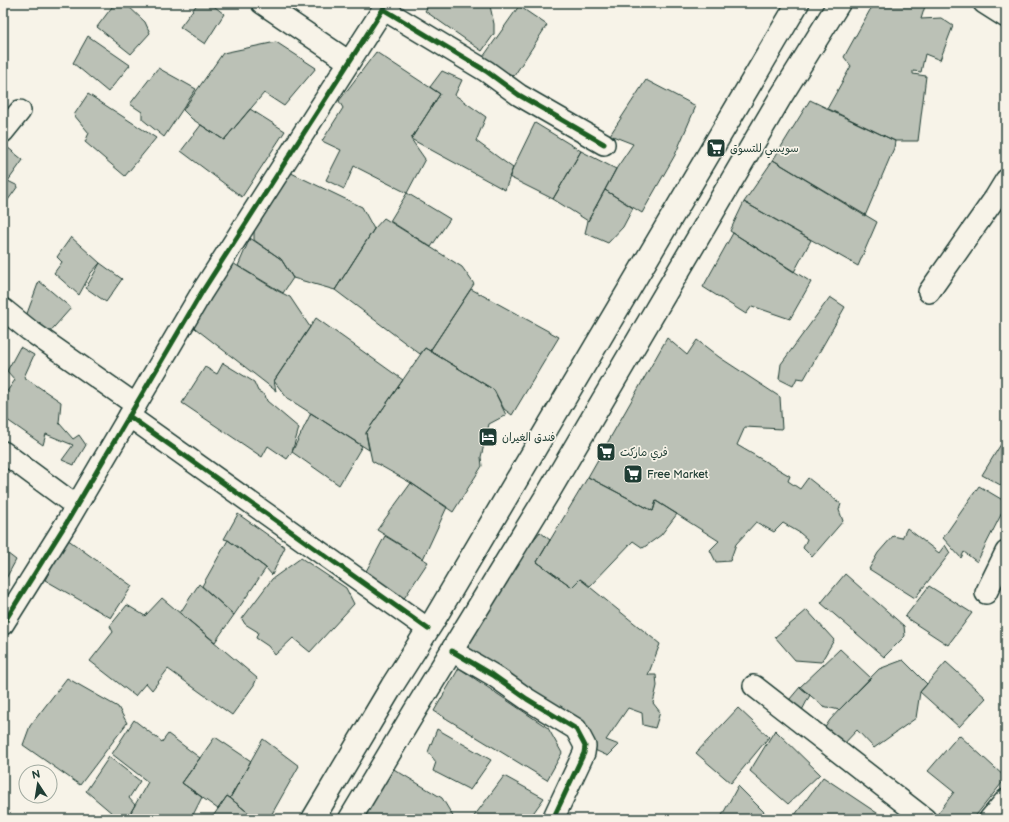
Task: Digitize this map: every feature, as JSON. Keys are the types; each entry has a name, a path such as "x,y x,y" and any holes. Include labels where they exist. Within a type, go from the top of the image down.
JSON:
{"main road":[{"path":"313,819 392,686 428,629 798,3"},
{"path":"350,819 554,484 780,98 840,6"}],"street":[{"path":"262,3 349,62"},
{"path":"984,3 1006,17"},
{"path":"3,624 10,596 76,506 202,292 385,6 486,71 519,96 604,144"},
{"path":"3,132 20,111"},
{"path":"929,292 1006,180"},
{"path":"3,309 132,410 428,629"},
{"path":"3,452 76,506"},
{"path":"986,593 1006,552"},
{"path":"452,651 493,675 527,699 576,729 585,746 584,753 553,819"},
{"path":"754,686 925,819"},
{"path":"990,819 1006,800"}],"building":[{"path":"115,3 125,3 145,22 150,33 131,54 97,27"},
{"path":"198,3 210,3 224,14 205,44 180,27"},
{"path":"430,3 485,3 490,6 494,24 494,34 482,51 425,11"},
{"path":"877,3 926,3 921,19 941,18 953,26 940,60 925,54 921,72 913,71 913,74 926,76 918,141 895,141 827,109 851,66 844,57 870,10"},
{"path":"519,6 547,25 514,76 481,60"},
{"path":"88,36 130,65 108,92 73,63"},
{"path":"276,42 316,68 284,106 264,93 224,140 192,119 183,110 223,53"},
{"path":"376,52 440,94 411,139 425,159 407,193 354,166 344,189 326,180 341,150 322,141 343,108 339,101"},
{"path":"158,68 196,89 164,137 142,119 142,112 130,104"},
{"path":"442,71 462,80 455,95 486,117 476,141 513,168 505,190 411,139 440,94 430,87"},
{"path":"646,80 696,106 675,155 642,213 605,190 616,169 633,144 610,135"},
{"path":"88,94 156,138 125,176 85,142 89,133 74,115"},
{"path":"810,100 895,141 894,148 865,216 773,160"},
{"path":"250,109 285,131 242,197 181,151 201,125 224,140"},
{"path":"535,123 581,151 553,199 509,177"},
{"path":"7,147 23,160 8,181 18,186 3,207 3,152"},
{"path":"581,151 616,169 588,221 553,199"},
{"path":"773,160 877,222 858,266 744,202"},
{"path":"285,170 362,207 374,229 335,290 293,278 281,259 254,240 254,223"},
{"path":"605,190 633,208 623,227 608,243 585,233 588,221"},
{"path":"407,193 450,219 431,247 390,221"},
{"path":"744,202 811,240 794,272 730,231"},
{"path":"1006,202 1006,213 1002,210"},
{"path":"384,218 462,267 474,284 430,351 425,348 420,354 335,290 374,229"},
{"path":"733,233 811,282 790,319 752,306 746,314 703,287"},
{"path":"71,237 100,263 91,273 79,295 54,273 62,262 57,257"},
{"path":"250,238 281,259 293,278 283,293 238,266"},
{"path":"231,262 290,297 310,327 274,381 276,391 191,325"},
{"path":"100,263 122,279 106,302 86,288"},
{"path":"39,281 71,308 47,335 25,319"},
{"path":"471,289 559,337 512,415 504,409 494,390 430,351"},
{"path":"830,297 845,307 804,379 797,378 793,386 779,379 781,364"},
{"path":"316,318 403,380 366,433 369,450 287,398 274,381"},
{"path":"667,338 687,355 697,340 719,357 780,397 782,429 745,427 737,445 790,476 788,481 800,489 808,478 841,504 839,510 843,521 812,557 803,548 807,539 800,533 783,523 774,532 756,522 736,544 730,561 716,562 710,550 719,541 656,501 653,511 588,477"},
{"path":"20,347 34,355 24,377 61,402 59,423 73,439 79,435 86,445 74,465 62,460 73,445 46,434 43,445 3,417 3,397 15,380 7,371"},
{"path":"425,348 494,390 506,415 489,424 481,457 482,466 453,512 411,483 372,461 366,433"},
{"path":"223,363 254,382 258,391 265,395 267,401 299,428 292,452 287,459 268,446 262,457 182,403 205,367 217,374"},
{"path":"311,413 362,446 339,485 292,452"},
{"path":"1006,436 1006,488 982,475"},
{"path":"588,477 653,511 656,501 677,514 661,535 643,548 633,541 590,586 580,579 572,587 537,562"},
{"path":"411,483 447,507 423,559 377,530"},
{"path":"979,486 1006,502 1006,505 977,562 964,552 961,558 943,538"},
{"path":"238,514 285,547 272,575 266,568 228,540 224,539"},
{"path":"907,528 939,553 945,545 950,553 915,598 869,569 878,553 893,536 902,538"},
{"path":"540,532 550,540 537,562 572,587 580,579 660,644 648,675 656,675 657,686 653,703 660,712 655,728 643,725 642,713 628,708 606,740 619,745 608,756 588,747 591,735 461,644 502,578"},
{"path":"385,536 428,562 401,603 364,575"},
{"path":"67,539 132,586 111,618 45,580"},
{"path":"228,540 266,568 234,615 202,586"},
{"path":"3,550 16,560 3,584"},
{"path":"301,558 346,588 354,604 310,652 293,638 275,655 268,646 256,638 258,632 245,624 242,619 272,579"},
{"path":"845,574 904,626 905,636 884,657 821,603"},
{"path":"199,584 234,615 215,642 180,613"},
{"path":"929,586 972,613 948,645 905,617"},
{"path":"162,598 257,678 254,685 232,715 168,669 152,690 146,683 135,696 90,661 113,632 110,626 127,605 145,616"},
{"path":"807,610 834,640 821,662 795,660 775,637"},
{"path":"840,649 871,678 839,710 823,706 800,687"},
{"path":"903,660 927,684 920,692 916,718 874,748 857,730 841,747 822,732 839,710 879,669"},
{"path":"946,662 986,698 959,727 920,692"},
{"path":"459,668 548,728 562,753 547,780 434,711"},
{"path":"67,678 118,707 127,723 80,785 58,770 58,764 50,764 23,745 30,726"},
{"path":"800,687 810,695 799,716 784,706"},
{"path":"738,708 769,737 731,783 696,753"},
{"path":"134,720 162,742 168,734 200,758 182,783 202,797 191,819 158,819 152,814 148,819 127,819 148,782 112,754"},
{"path":"437,729 491,760 470,790 433,771 436,762 428,752"},
{"path":"775,730 820,774 788,804 750,771"},
{"path":"959,735 1006,778 973,819 939,819 936,816 954,792 928,771"},
{"path":"215,737 251,761 230,798 227,796 218,809 182,783"},
{"path":"263,739 299,766 269,819 256,819 230,798"},
{"path":"109,757 140,781 129,798 135,805 127,819 119,819 86,791"},
{"path":"392,768 442,798 454,819 358,819"},
{"path":"504,776 544,798 529,819 472,819"},
{"path":"823,777 886,819 792,819"},
{"path":"738,786 771,819 720,819"},
{"path":"227,796 230,798 256,819 211,819"}],"cycle path":[{"path":"3,624 67,522 202,292 387,3"},
{"path":"383,9 486,71 519,95 604,144"},
{"path":"129,416 428,629"},
{"path":"452,651 493,675 527,699 576,729 585,746 584,753 553,819"}],"place":[{"name":"سويسي للتسوق","path":"716,148"},
{"name":"فندق الغيران","path":"488,437"},
{"name":"فري ماركت","path":"606,452"},
{"name":"Free Market","path":"633,474"}]}
